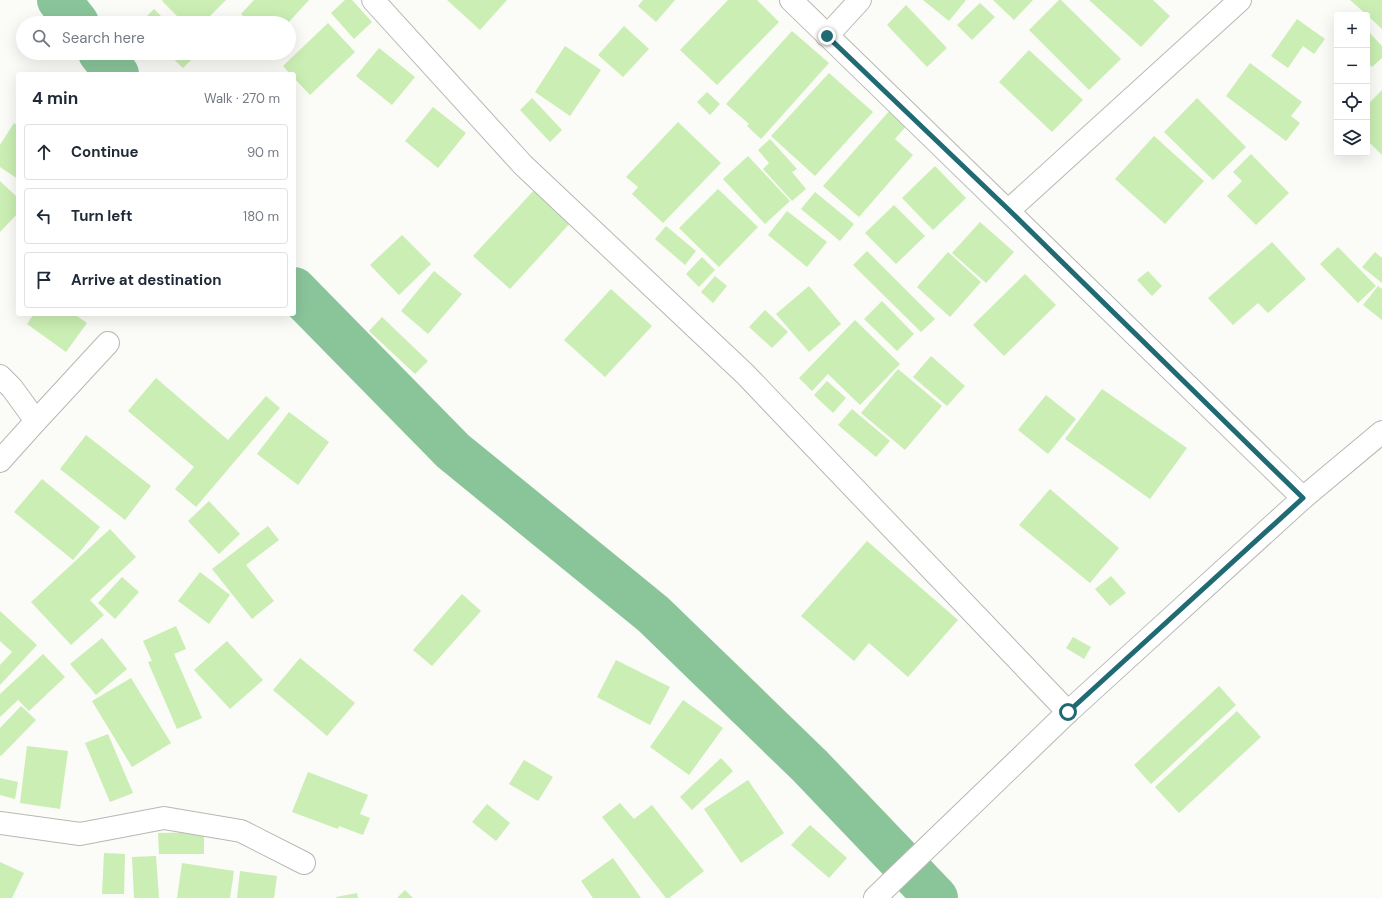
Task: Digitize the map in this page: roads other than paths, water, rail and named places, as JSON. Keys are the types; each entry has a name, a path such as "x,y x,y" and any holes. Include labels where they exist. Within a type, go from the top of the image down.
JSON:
{"street":[{"path":"373,0 523,165 745,374 1068,712"},
{"path":"791,0 1009,210 1303,498"},
{"path":"827,36 860,0"},
{"path":"1009,210 1240,0"},
{"path":"0,461 108,343"},
{"path":"0,376 12,388 36,421"},
{"path":"875,898 1068,712 1303,498 1382,432"},
{"path":"0,822 80,834 164,818 241,831 304,863"}],"waterway":[{"path":"59,0 72,16"},
{"path":"106,60 115,72"},
{"path":"296,291 453,451 653,614 810,766 936,898"}]}
